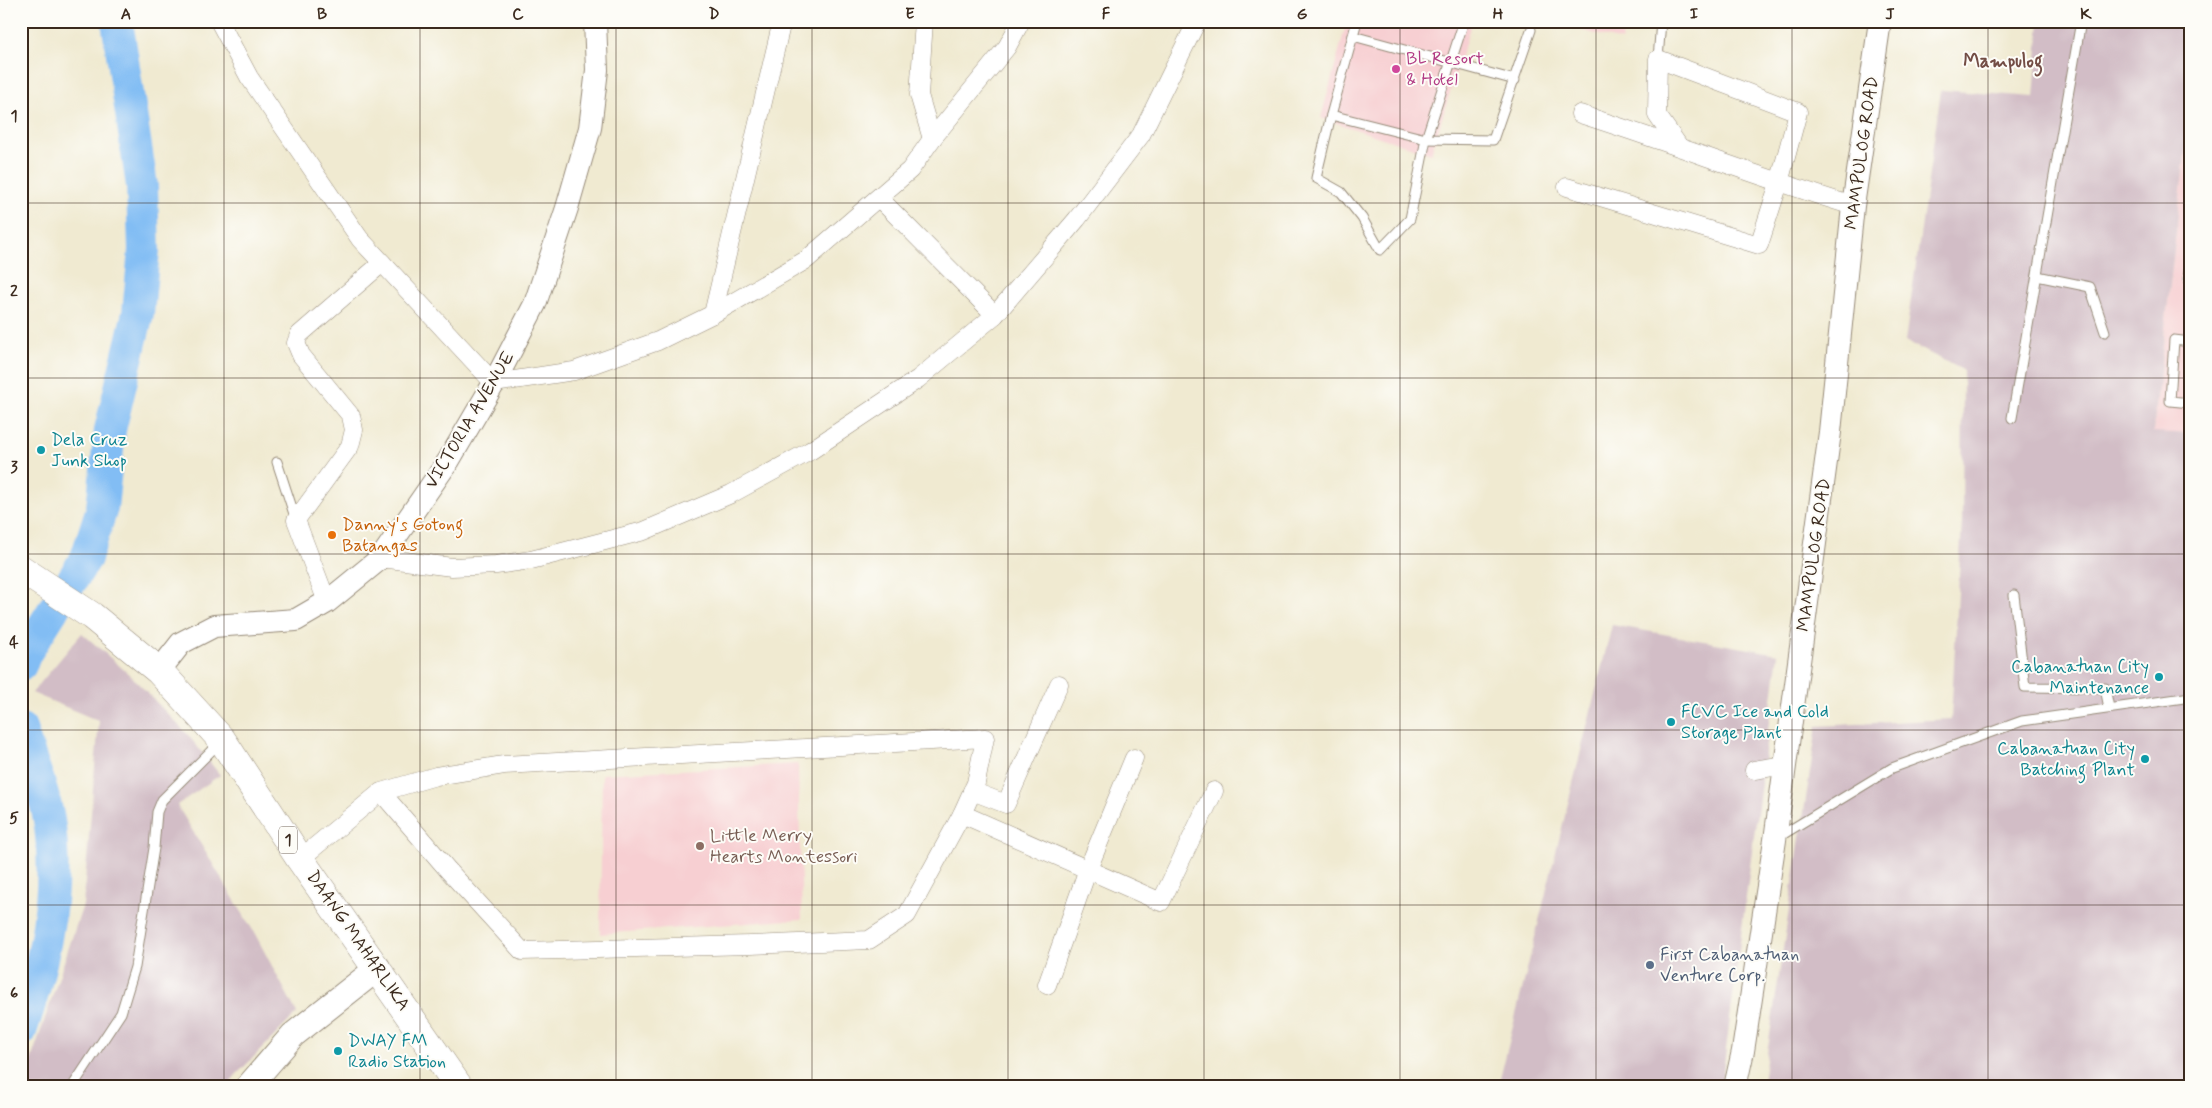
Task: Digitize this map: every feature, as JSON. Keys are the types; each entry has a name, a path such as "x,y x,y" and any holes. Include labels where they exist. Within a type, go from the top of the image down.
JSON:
{"highway":[{"name":"DAANG MAHARLIKA","path":"30,574 92,616 159,671 222,740 300,859 460,1087"}],"main road":[{"path":"248,1087 293,1035 378,968"}],"street":[{"path":"219,21 249,77 360,239 494,383 574,371 658,341 713,314 806,260 910,170 932,139 1007,47 1021,21"},
{"name":"VICTORIA AVENUE","path":"159,671 181,643 214,626 296,620 327,602 381,558 449,460 494,383 535,304 567,208 590,128 597,70 595,21"},
{"path":"713,314 782,21"},
{"path":"924,21 919,95 932,139"},
{"path":"381,558 452,567 496,565 531,560 644,532 731,494 810,451 918,379 996,315 1077,219 1141,135 1197,21"},
{"name":"MAMPULOG ROAD","path":"1734,1087 1743,1051 1775,840 1830,432 1853,206 1880,21"},
{"path":"1567,188 1759,245 1780,184 1798,112 1658,59 1657,115 1678,145"},
{"path":"1580,114 1678,145 1780,184 1853,206"},
{"path":"879,198 996,315"},
{"path":"327,602 296,520 350,446 354,430 351,416 300,355 296,343 299,335 382,263"},
{"path":"972,791 1006,804 1059,684"},
{"path":"300,859 381,792 436,776 504,765 985,738 972,791 962,814 907,915 869,940 750,945 522,950 448,870 381,792"},
{"path":"1047,985 1088,869 1134,758"},
{"path":"1754,770 1785,765"},
{"path":"962,814 1162,902 1214,792"}],"lane":[{"path":"1357,21 1316,178 1341,192 1362,218 1380,250 1410,219 1426,139 1464,21"},
{"path":"1658,59 1661,21"},
{"path":"2012,418 2081,21"},
{"path":"1331,115 1426,139 1493,140 1531,30"},
{"path":"1353,36 1514,80"},
{"path":"2191,256 2188,279 2191,279"},
{"path":"2037,276 2090,287 2105,332"},
{"path":"2191,342 2174,340 2170,401 2191,403"},
{"path":"277,462 296,520"},
{"path":"2014,595 2025,686 2105,688 2110,708"},
{"path":"1775,840 1892,768 2022,721 2191,697"},
{"path":"72,1087 121,1013 135,967 154,848 157,812 162,800 222,740"}],"shaded area":[{"name":"BL Resort & Hotel","path":"1347,21 1472,21 1431,154 1321,118"},
{"path":"1548,21 1627,21 1621,41"},
{"name":"Cabanatuan City Batching Plant","path":"2040,21 2191,21 2191,102 2153,432 2191,434 2191,1087 1762,1087 1817,726 1951,719 1962,521 1963,370 1905,341 1941,90 2034,97"},
{"path":"2191,102 2191,434 2153,433"},
{"path":"1612,625 1778,654 1721,1087 1498,1087"},
{"path":"82,633 131,676 188,735 220,775 177,805 254,932 297,1013 235,1076 228,1087 22,1087 83,905 99,721 32,693"},
{"name":"Little Merry Hearts Montessori","path":"798,764 802,919 600,934 602,774"}],"waterway":[{"path":"21,665 26,653 86,558 102,508 110,430 138,313 144,250 142,186 117,21"},
{"path":"21,729 47,809 52,846 53,873 48,927 43,954 21,1031"}],"place":[{"name":"BL Resort & Hotel","path":"1396,69"},
{"name":"Dela Cruz Junk Shop","path":"41,450"},
{"name":"Danny's Gotong Batangas","path":"332,535"},
{"name":"Cabanatuan City Maintenance","path":"2159,677"},
{"name":"FCVC Ice and Cold Storage Plant","path":"1671,722"},
{"name":"Cabanatuan City Batching Plant","path":"2145,759"},
{"name":"Little Merry Hearts Montessori","path":"700,846"},
{"name":"First Cabanatuan Venture Corp.","path":"1650,965"},
{"name":"DWAY FM Radio Station","path":"338,1051"}],"district":[{"name":"Mampulog","path":"2003,61"}]}
